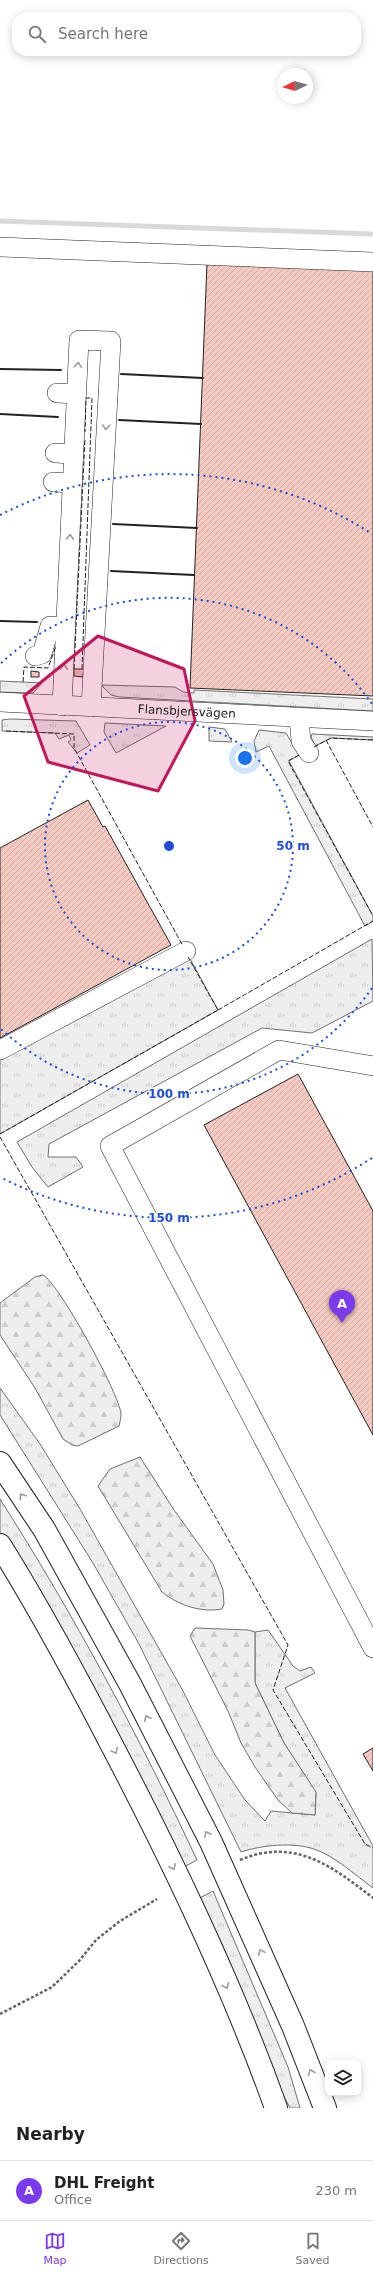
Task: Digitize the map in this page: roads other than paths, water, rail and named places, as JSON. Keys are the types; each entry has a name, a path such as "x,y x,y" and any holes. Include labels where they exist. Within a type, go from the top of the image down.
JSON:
{"highway":[{"path":"0,1463 47,1536 130,1684 211,1842 293,2026 325,2108"},
{"path":"0,1545 55,1638 159,1836 212,1951 276,2108"},
{"path":"0,1570 97,1716"}],"street":[{"path":"0,247 373,262"},
{"path":"62,706 79,340 111,340 114,398 106,549 91,707"},
{"path":"57,393 76,394"},
{"path":"55,453 74,454"},
{"path":"53,482 72,483"},
{"path":"35,656 42,654 50,626 66,627"},
{"name":"Flansbjersvägen","path":"0,702 373,721"},
{"path":"299,718 301,740 309,753"},
{"path":"0,1050 186,951"},
{"path":"373,1066 279,1050 110,1146 373,1648"}],"waterway":[{"path":"0,221 373,234"}],"place":[{"name":"DHL Freight","path":"342,1323"}]}
